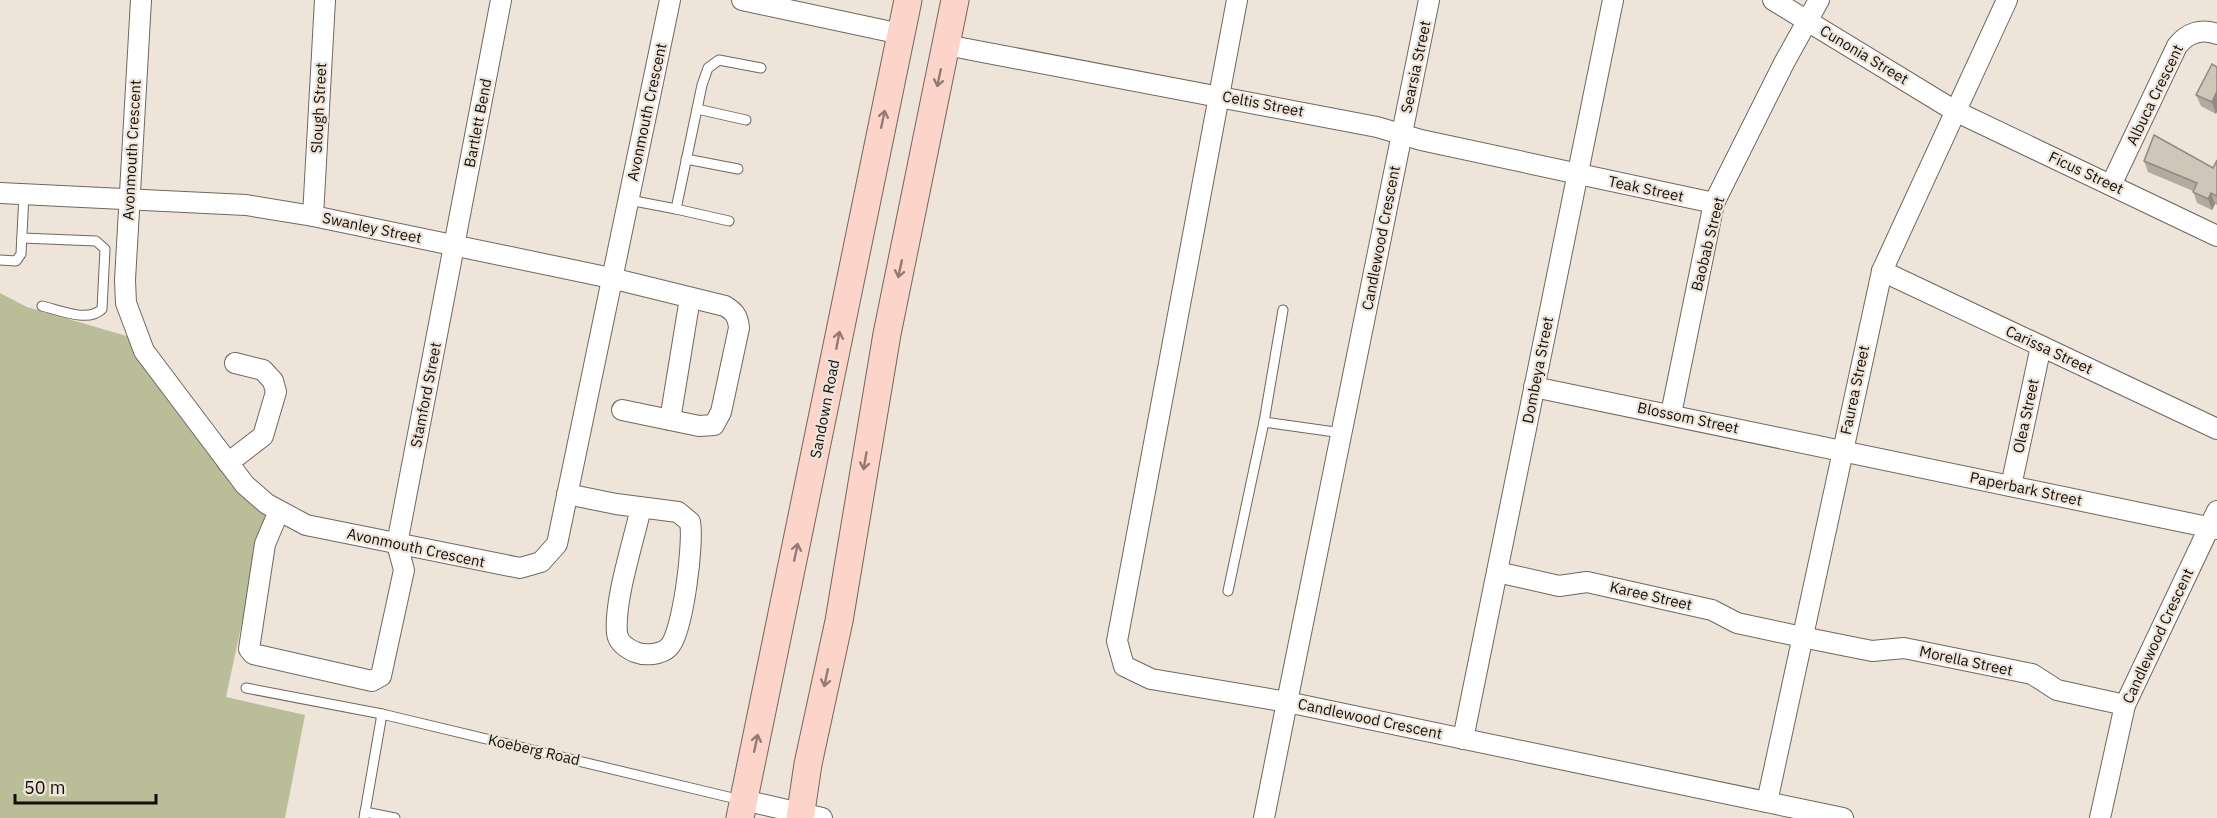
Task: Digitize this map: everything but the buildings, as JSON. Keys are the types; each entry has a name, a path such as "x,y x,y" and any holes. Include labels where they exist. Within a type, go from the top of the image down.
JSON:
{"main road":[{"name":"Sandown Road","path":"741,809 908,0"},
{"path":"808,817 808,764 839,621 887,334 955,0"}],"street":[{"name":"Avonmouth Crescent","path":"141,0 124,280 126,303 144,351 245,485 279,512 306,525 512,568 528,567 542,562 555,548 670,0"},
{"name":"Slough Street","path":"313,216 325,0"},
{"name":"Bartlett Bend","path":"455,245 501,0"},
{"path":"742,0 901,34"},
{"path":"1237,0 1117,641 1124,666 1151,679 1287,702 1264,818"},
{"name":"Searsia Street","path":"1402,135 1430,0"},
{"name":"Dombeya Street","path":"1463,739 1613,0"},
{"name":"Cunonia Street","path":"1773,0 1955,111"},
{"name":"Baobab Street","path":"1671,414 1714,203 1820,0"},
{"name":"Faurea Street","path":"1767,802 1882,271 2007,0"},
{"name":"Albuca Crescent","path":"2111,185 2177,46 2182,40 2196,32 2217,34"},
{"name":"Celtis Street","path":"946,45 1377,127 1402,135 1578,174"},
{"name":"Ficus Street","path":"1955,111 2217,236"},
{"name":"Candlewood Crescent","path":"1402,135 1287,702 1843,818"},
{"name":"Teak Street","path":"1578,174 1714,203"},
{"name":"Swanley Street","path":"0,193 246,205 313,216 611,278 725,306 733,311 738,318 739,328 718,419 714,424 706,426 622,410"},
{"name":"Stamford Street","path":"397,544 455,245"},
{"name":"Carissa Street","path":"1882,271 2217,429"},
{"path":"670,420 690,298"},
{"name":"Olea Street","path":"2011,486 2041,346"},
{"path":"228,463 264,436 276,393 273,381 263,370 235,363"},
{"name":"Blossom Street","path":"1534,387 1842,450"},
{"name":"Paperbark Street","path":"1842,450 2011,486 2214,522"},
{"path":"567,494 678,512 690,522 692,537 688,576 675,638 668,648 658,653 641,654 623,645 617,636 617,620 641,507"},
{"path":"279,512 266,544 249,649 253,654 372,681 381,676 404,570 397,544"},
{"name":"Candlewood Crescent","path":"2100,818 2125,705 2214,522"},
{"name":"Karee Street","path":"1497,572 1559,586 1587,582 1712,610 1737,623 1802,637"},
{"name":"Morella Street","path":"1802,637 1872,651 1904,648 2032,674 2057,690 2125,705"},
{"name":"Koeberg Road","path":"741,809 808,817"}],"lane":[{"path":"676,209 706,73 712,64 719,60 761,68"},
{"path":"697,109 746,120"},
{"path":"686,159 738,169"},
{"path":"0,260 16,261 21,254 24,194"},
{"path":"629,200 729,221"},
{"path":"22,238 96,241 105,249 102,309 97,315 87,316 42,306"},
{"path":"1228,591 1264,422 1283,310"},
{"path":"1264,422 1342,433"},
{"name":"Koeberg Road","path":"246,688 382,714 741,809"},
{"path":"382,714 365,815 395,818"}],"green space":[{"path":"0,293 27,307 130,337 236,488 265,515 226,697 305,715 285,818 0,818"}]}
